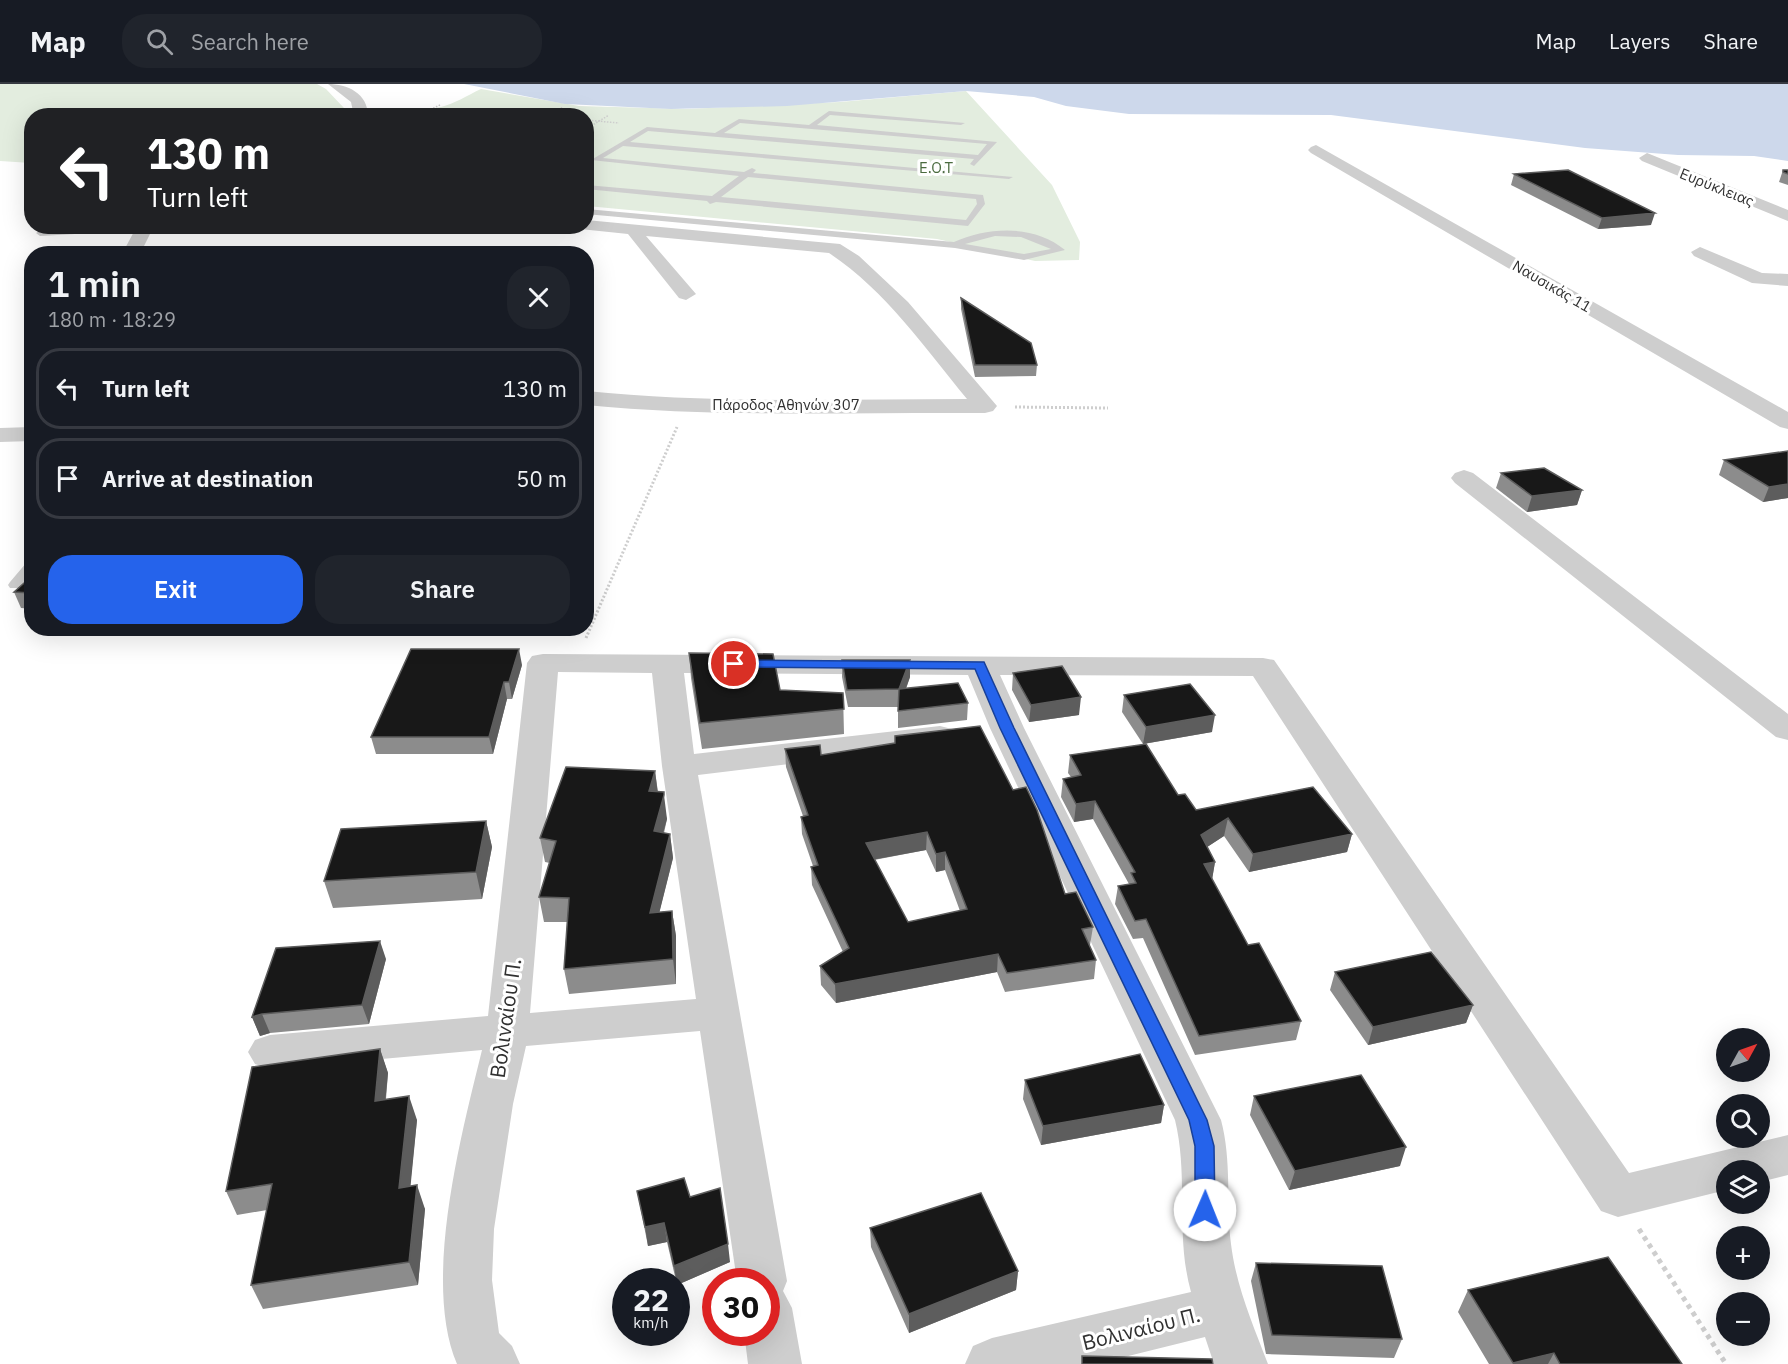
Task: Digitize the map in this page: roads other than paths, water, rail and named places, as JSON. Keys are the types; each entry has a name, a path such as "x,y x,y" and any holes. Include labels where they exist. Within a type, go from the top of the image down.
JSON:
{"street":[{"path":"334,84 358,101 361,108"},
{"name":"Ναυσικάς 11","path":"1316,150 1788,422"},
{"name":"Ευρύκλειας","path":"1647,158 1788,216"},
{"path":"594,226 633,228 641,242 686,294"},
{"name":"Πάροδος Αθηνών 307","path":"594,399 687,404 985,406 901,306 838,250 814,244 633,228"},
{"path":"1700,252 1759,279 1788,280"},
{"path":"0,435 24,434"},
{"path":"1464,478 1788,730"},
{"name":"Βολιναίου Π.","path":"493,1364 476,1347 467,1280 470,1229 507,1033 559,663 667,664"},
{"path":"760,1268 679,766 667,664 1263,667 1618,1196 1788,1155"},
{"path":"980,665 1007,728 1198,1120 1205,1146 1207,1256 1221,1309 1241,1364"},
{"path":"679,766 1007,728"},
{"path":"270,1052 719,1013"},
{"name":"Βολιναίου Π.","path":"992,1364 1221,1309"},
{"path":"773,1346 776,1364"}],"lane":[{"path":"704,206 829,113 961,123"},
{"path":"866,131 883,117"},
{"path":"716,135 739,121 993,142 965,173"},
{"path":"595,160 647,129 980,157"},
{"path":"622,144 1009,177"},
{"path":"595,160 980,197 981,204 968,224"},
{"path":"594,188 968,224"},
{"path":"594,212 955,245 1023,256 1060,250 1039,238 994,233 974,236 955,245"},
{"path":"685,220 694,213"},
{"path":"968,224 974,236"},
{"path":"15,585 24,574"}],"water":[{"path":"464,84 1788,84 1788,161 1754,156 1678,155 1585,148 1331,115 1129,114 1066,106 1034,97 966,91 787,106 671,109 565,104"}],"park label":[{"name":"E.O.T","path":"936,167"}]}
